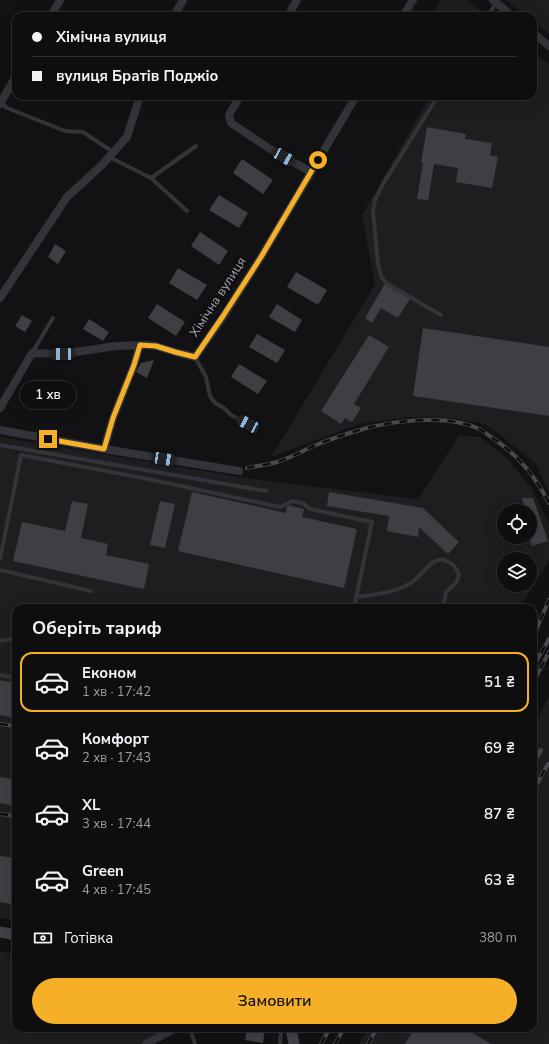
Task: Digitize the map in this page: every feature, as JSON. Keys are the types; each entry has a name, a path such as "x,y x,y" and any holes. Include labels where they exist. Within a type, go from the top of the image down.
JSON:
{"main road":[{"path":"0,932 12,934"},
{"path":"292,1032 294,1044"}],"street":[{"path":"53,12 60,0"},
{"path":"176,12 183,0"},
{"path":"290,12 297,0"},
{"path":"406,12 413,0"},
{"path":"494,1 507,12"},
{"path":"537,36 549,46"},
{"path":"0,103 12,83"},
{"path":"0,298 67,197 102,165 127,137 139,100"},
{"path":"238,100 229,115 231,123 270,149 311,172"},
{"name":"Хімічна вулиця","path":"32,353 62,354 116,346 140,345 156,346 195,357 261,257 354,100"},
{"path":"104,449 113,418 134,365 140,345"},
{"path":"0,408 32,353"},
{"path":"0,430 239,471"},
{"path":"146,1044 168,1032"}],"lane":[{"path":"490,12 494,1"},
{"path":"436,100 383,184 375,200 373,211 378,264 381,276 386,283 441,315"},
{"path":"0,103 7,108 65,131 83,132 111,155 152,178 187,211"},
{"path":"152,178 196,146"},
{"path":"32,353 53,318"},
{"path":"195,357 206,377 210,396 215,403 224,408 231,415 248,424"},
{"path":"0,445 266,491"},
{"path":"0,559 22,455 143,478 280,507 293,501 304,504 310,509 372,522 355,604"},
{"path":"356,597 379,594 406,586 435,561 444,560 457,569 459,575 456,583 446,592 443,604"},
{"path":"0,570 91,591"},
{"path":"0,641 12,639"},
{"path":"0,675 12,677"},
{"path":"191,1032 195,1044"},
{"path":"280,1044 282,1032"}],"shaded area":[{"path":"440,0 467,0 482,12 434,12"},
{"path":"506,0 549,0 549,34 537,24 537,12 521,12"},
{"path":"537,55 549,65 549,493 536,464 508,441 485,424 451,418 410,417 359,424 271,457 375,285 362,215 428,100 537,100"},
{"path":"459,435 480,437 507,458 532,489 549,524 549,560 537,580 537,552 497,552 497,592 530,592 522,604 12,604 12,920 0,918 0,437 252,479 418,499"},
{"path":"549,697 549,1044 359,1044 366,1032 537,1032 537,719"},
{"path":"0,951 12,953 12,1032 162,1032 140,1044 0,1044"}],"building":[{"path":"427,127 466,134 465,139 492,143 490,155 498,157 492,188 456,182 458,168 434,164 428,200 417,199"},
{"path":"242,159 273,180 263,194 233,173"},
{"path":"219,195 248,213 239,228 209,210"},
{"path":"200,232 228,251 219,265 191,246"},
{"path":"55,244 66,251 58,264 48,257"},
{"path":"178,268 207,285 197,300 169,283"},
{"path":"296,272 327,290 318,305 287,287"},
{"path":"385,284 410,299 398,318 381,308 372,323 365,318"},
{"path":"157,304 185,322 176,336 148,318"},
{"path":"277,304 302,320 295,332 269,317"},
{"path":"22,315 32,321 25,332 15,326"},
{"path":"89,319 109,332 103,341 83,329"},
{"path":"423,328 549,347 549,416 413,396"},
{"path":"257,334 285,350 277,363 249,347"},
{"path":"369,335 389,347 354,404 361,408 352,422 345,418 341,424 321,411"},
{"path":"154,360 147,378 136,372 141,363"},
{"path":"239,364 267,381 258,394 231,377"},
{"path":"192,492 286,513 287,505 304,509 302,517 357,529 344,588 178,551"},
{"path":"329,492 423,508 459,542 448,554 419,527 418,537 387,531 389,516 327,506"},
{"path":"522,498 533,498 535,504 524,504"},
{"path":"72,501 88,504 81,538 108,544 106,555 149,564 144,589 13,561 22,522 65,531"},
{"path":"160,501 175,504 165,548 150,545"},
{"path":"537,509 548,541 532,546 531,544 537,544"},
{"path":"0,680 12,682 12,717 0,715"},
{"path":"0,777 12,779 12,805 0,803"},
{"path":"0,856 12,858 12,904 0,902"},
{"path":"246,1032 265,1032 263,1043 245,1040"},
{"path":"412,1032 471,1032 491,1044 405,1044"}],"railway":[{"path":"247,468 277,462 325,441 367,428 416,420 450,421 466,424 485,432 511,452 532,475 549,503"},
{"path":"537,628 549,600"},
{"path":"537,660 549,639"},
{"path":"537,675 549,652"},
{"path":"0,724 12,726"},
{"path":"537,757 541,750"},
{"path":"537,784 548,764"},
{"path":"0,814 12,816"},
{"path":"321,1044 328,1032"},
{"path":"335,1044 342,1032"},
{"path":"368,1044 375,1032"}],"route":[{"path":"48,439 104,449 113,418 124,393 140,345 156,346 195,357 261,257 318,160"}]}
